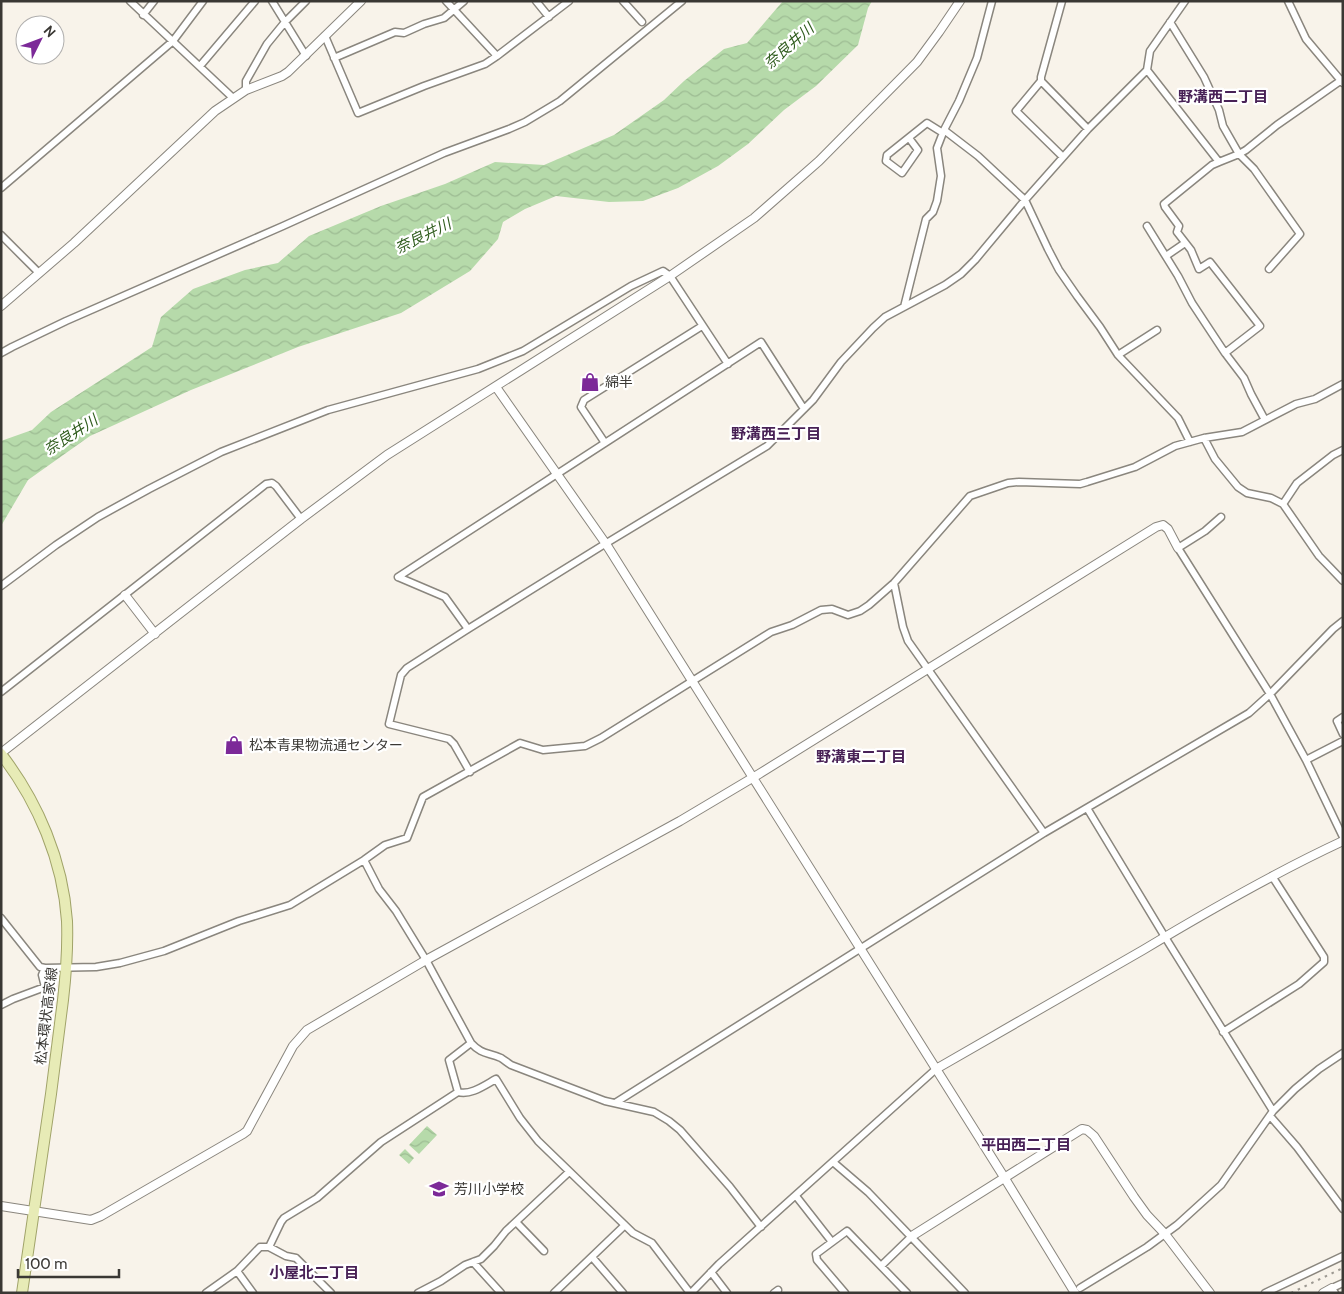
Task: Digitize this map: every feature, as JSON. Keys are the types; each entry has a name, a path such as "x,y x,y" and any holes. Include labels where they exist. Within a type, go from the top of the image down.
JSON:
{"main road":[{"name":"松本環状高家線","path":"1,754 17,776 33,804 52,851 60,879 67,923 66,967 59,1036 22,1293"}],"street":[{"path":"130,1 233,98"},
{"path":"143,15 154,1"},
{"path":"1,188 173,42 204,1"},
{"path":"200,66 255,1"},
{"path":"272,1 306,56"},
{"path":"246,90 246,81 267,44 306,1"},
{"path":"1,306 74,243 215,111 246,90 288,72 362,1"},
{"path":"446,1 497,56"},
{"path":"334,58 395,32 404,33 444,18 464,1"},
{"path":"536,1 549,17"},
{"path":"325,36 358,113 485,64 569,1"},
{"path":"623,1 642,22"},
{"path":"2,352 66,321 444,153 525,122 560,101 682,1"},
{"path":"1,754 301,519 387,455 670,276 754,218 819,161 917,62 960,1"},
{"path":"904,307 926,219 933,212 937,201 941,176 937,148 977,58 992,1"},
{"path":"1062,1 1041,77 1042,81 1088,129"},
{"path":"470,772 454,744 449,739 389,724 401,675 407,668 767,446 813,400 840,362 885,316 945,285 961,274 975,260 1088,129 1147,70 1150,51 1185,1"},
{"path":"1225,353 1260,326 1210,262 1199,269 1191,250 1177,232 1179,226 1164,204 1212,166 1246,150 1277,125 1342,81 1306,39 1288,1"},
{"path":"1170,22 1204,77 1219,110 1223,126 1239,154 1254,169 1300,234 1269,269"},
{"path":"1147,70 1219,162"},
{"path":"1042,81 1016,111 1063,157"},
{"path":"908,138 918,150 902,173 886,161 887,156 908,138 927,123 943,131 978,156 1026,200 1059,270 1118,355 1178,418 1190,442"},
{"path":"1147,226 1178,276 1192,303 1244,378 1265,420"},
{"path":"1,235 39,273"},
{"path":"1166,256 1185,242"},
{"path":"1,586 98,516 221,452 328,410 478,369 523,351 631,286 663,271 670,276 728,364"},
{"path":"604,443 581,407 584,400 702,326"},
{"path":"1118,355 1157,330"},
{"path":"468,629 445,597 398,577 761,342 804,409"},
{"path":"1,918 40,967 96,966 120,963 164,951 239,922 290,905 385,845 407,838 423,797 520,743 543,750 585,746 601,738 771,632 792,625 821,610 832,610 848,615 860,611 894,583 970,496 1014,482 1080,484 1087,482 1135,467 1175,446 1204,438 1242,432 1296,404 1315,399 1343,384"},
{"path":"496,387 606,544 1004,1178 1077,1290 1177,1225 1222,1185 1272,1114 1295,1089 1319,1069 1343,1053"},
{"path":"1204,438 1215,459 1238,487 1247,493 1271,498 1282,504 1319,556 1343,581"},
{"path":"1282,504 1297,483 1332,455 1343,450"},
{"path":"1,692 266,484 272,483 276,486 301,519"},
{"path":"1178,548 1205,531 1221,517"},
{"path":"1,1206 92,1220 243,1134 247,1131 293,1046 307,1030 426,960 672,826 1156,527 1163,525 1168,529 1270,694 1306,760 1343,837"},
{"path":"894,583 903,627 908,641 1044,832"},
{"path":"125,595 155,634"},
{"path":"615,1103 1044,832 1249,713 1343,621"},
{"path":"1343,718 1337,721 1343,734"},
{"path":"1306,760 1343,741"},
{"path":"1087,808 1272,1114 1343,1209"},
{"path":"458,1092 463,1094 472,1091 496,1079 520,1118 538,1141 624,1225 633,1233 652,1243 691,1293 711,1272 936,1069 1272,876 1343,842"},
{"path":"364,860 379,888 396,911 426,960 476,1049 500,1058 511,1065 605,1101 654,1112 669,1121 680,1130 730,1187 761,1227"},
{"path":"1223,1032 1299,984 1324,962 1324,957 1272,876"},
{"path":"1,1005 45,988 42,975 45,968"},
{"path":"458,1092 449,1060 471,1043"},
{"path":"269,1247 284,1218 317,1198 381,1142 458,1092"},
{"path":"881,1266 912,1236 1082,1129 1088,1130 1094,1136 1147,1215 1210,1293"},
{"path":"833,1162 868,1192 965,1293"},
{"path":"418,1293 481,1259 516,1222 569,1172"},
{"path":"796,1196 832,1242"},
{"path":"516,1222 544,1250"},
{"path":"554,1293 624,1225"},
{"path":"844,1293 817,1260 816,1254 847,1231 906,1293"},
{"path":"206,1293 237,1271 260,1247 269,1247 286,1256 296,1258 331,1293"},
{"path":"1265,1293 1343,1256"},
{"path":"592,1257 623,1293"},
{"path":"473,1262 501,1293"},
{"path":"237,1271 253,1293"},
{"path":"711,1272 727,1293"},
{"path":"1322,1293 1333,1291 1343,1283"}],"water":[{"name":"奈良井川","path":"783,1 872,1 868,8 858,45 816,86 784,110 748,144 718,166 678,188 643,201 609,202 556,196 525,209 503,222 498,239 470,271 401,313 298,347 191,390 90,436 28,480 1,526 1,441 32,430 51,412 152,347 161,317 193,289 245,270 278,263 309,236 381,206 445,184 495,162 544,165 614,135 664,100 684,81 724,49 747,43"},
{"path":"427,1126 437,1135 419,1154 409,1145"},
{"path":"405,1149 414,1158 409,1164 399,1155"}],"railway":[{"path":"1291,1293 1343,1268"}],"place":[{"name":"綿半","path":"590,382"},
{"name":"松本青果物流通センター","path":"234,745"},
{"name":"芳川小学校","path":"439,1189"}],"district":[{"name":"野溝西二丁目","path":"1223,97"},
{"name":"野溝西三丁目","path":"776,434"},
{"name":"野溝東二丁目","path":"861,757"},
{"name":"平田西二丁目","path":"1026,1145"},
{"name":"小屋北二丁目","path":"314,1273"}]}
